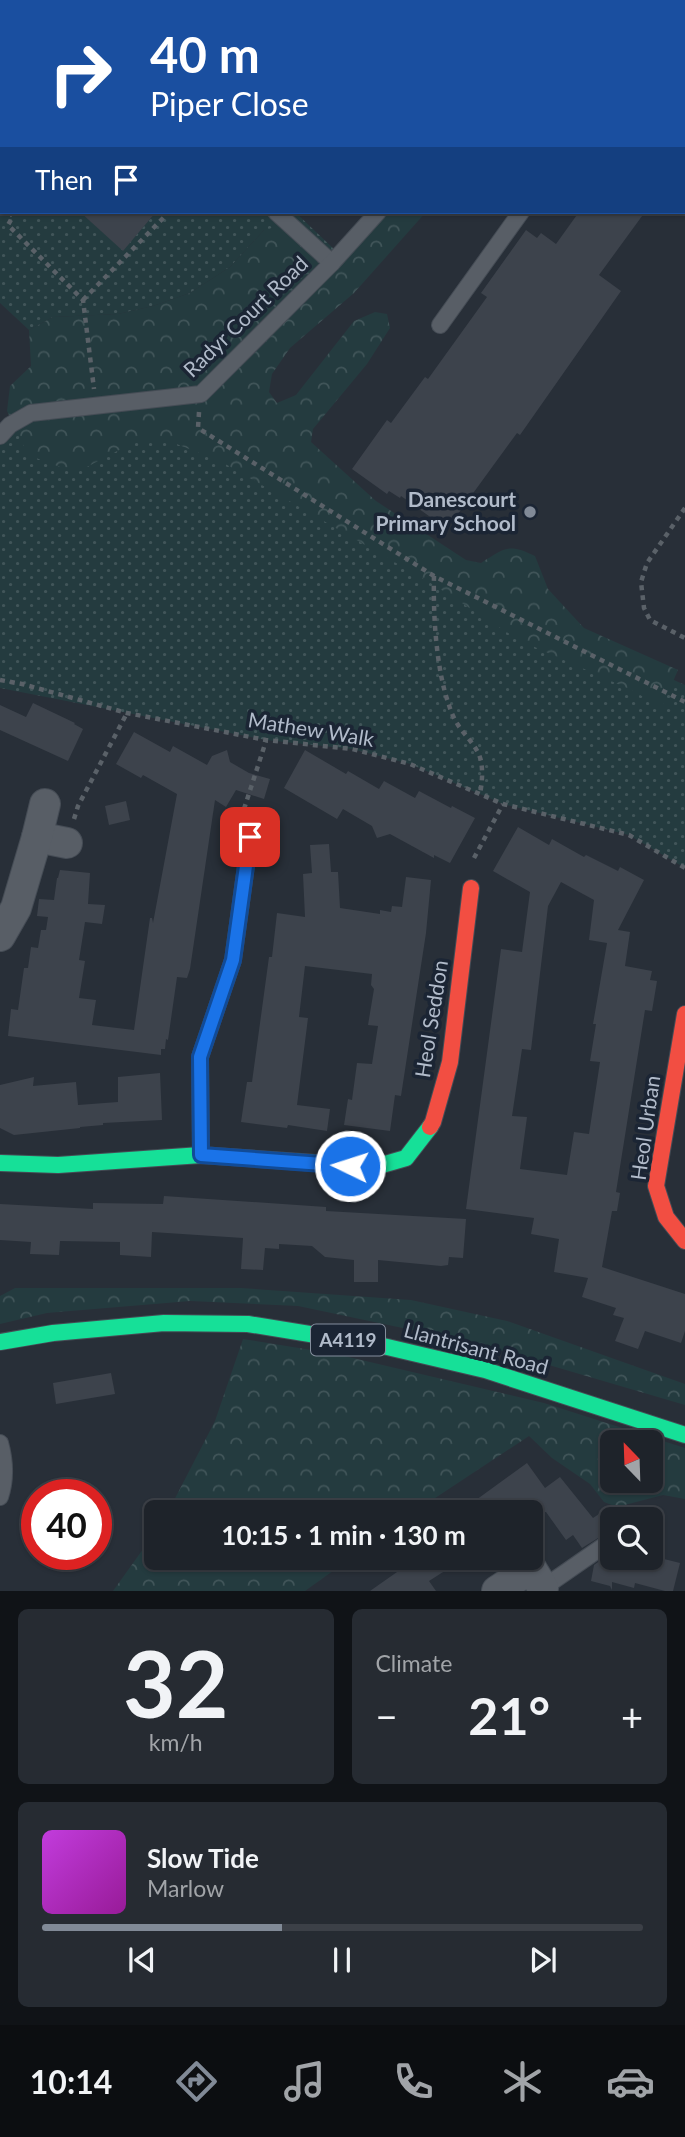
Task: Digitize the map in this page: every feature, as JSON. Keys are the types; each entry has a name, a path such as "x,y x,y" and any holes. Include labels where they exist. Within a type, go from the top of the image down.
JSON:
{"street":[{"path":"0,936 16,908 45,804"},
{"path":"37,837 67,843"},
{"path":"201,1155 200,1057 233,960 250,837"},
{"name":"Heol Seddon","path":"0,1163 58,1165 201,1155 374,1167 406,1158 433,1122 450,1062 471,888"},
{"name":"Heol Urban","path":"685,1014 656,1186 666,1217 685,1241"},
{"name":"Llantrisant Road","path":"0,1342 53,1332 164,1323 248,1324 383,1346 485,1370 685,1435"},
{"path":"498,1591 531,1568 543,1588"}],"lane":[{"path":"278,214 332,263"},
{"name":"Radyr Court Road","path":"0,436 10,425 32,413 201,394 332,263 376,214"},
{"path":"440,325 520,214"},
{"path":"0,1443 5,1459 4,1485 0,1497"},
{"path":"543,1588 600,1548"}],"path":[{"path":"11,214 13,216 8,225 83,300 94,392"},
{"path":"83,300 167,214"},
{"path":"201,394 198,428 434,576 685,702"},
{"path":"685,508 651,555 641,582 642,600 650,620 685,638"},
{"path":"434,576 436,636 444,685 457,724 472,742 481,759 481,794"},
{"name":"Mathew Walk","path":"0,680 127,713 266,740 352,749 410,764 503,804 629,835 685,869"},
{"path":"67,843 78,807 127,713"},
{"path":"250,837 239,824 266,740"},
{"path":"471,888 467,872 503,804"}],"green space":[{"path":"0,214 82,214 123,250 154,214 297,214 335,250 317,254 264,230 230,267 190,293 153,306 118,314 53,317 29,330 0,303"},
{"path":"369,214 424,214 354,293 290,348 272,374 269,392 277,403 296,395 354,321 375,312 387,314 390,328 367,364 313,429 311,442 376,501 466,560 481,563 507,549 535,556 548,589 584,628 678,670 662,707 629,689 519,640 434,585 222,462 169,441 138,440 85,468 60,467 28,455 7,411 10,386 31,366 29,330 53,317 118,314 153,306 190,293 230,267 264,230 276,227 317,254 335,250"},
{"path":"201,394 536,618 685,685 685,868 629,835 503,804 410,764 352,749 266,740 0,688 0,440 10,425"},
{"path":"15,1288 241,1288 411,1300 507,1321 685,1384 685,1405 474,1343 298,1306 190,1301 47,1313 0,1324 0,1296"},
{"path":"243,1339 336,1354 544,1403 629,1430 600,1430 600,1493 663,1493 663,1441 685,1448 685,1499 663,1495 617,1507 604,1502 590,1484 552,1458 529,1436 432,1500 174,1500 215,1421"},
{"path":"144,1548 144,1570 334,1570 305,1591 113,1591"}],"building":[{"path":"82,214 154,214 123,251"},
{"path":"578,214 644,214 599,275 621,291 520,435 517,433 447,529 401,496 400,498 389,491 387,494 352,469 387,420 391,423 425,377 428,379 487,297 481,293 526,230 537,238 541,233 556,244"},
{"path":"33,703 83,729 68,761 0,730 0,705 26,717"},
{"path":"134,732 170,752 173,746 207,765 212,756 227,750 230,762 249,773 270,779 264,799 236,790 226,807 215,800 190,969 187,978 177,977 165,1049 161,1049 161,1055 8,1036 11,1009 18,1010 24,968 28,968 31,947 38,948 41,930 46,930 48,917 37,916 39,899 54,900 60,870 90,873 88,904 105,905 102,924 85,922 79,960 85,961 79,998 96,1000 92,1025 134,1030 150,918 153,923 177,794 116,764"},
{"path":"305,750 346,774 348,771 379,789 384,781 415,798 419,791 475,818 450,863 434,855 434,858 390,834 377,838 372,826 343,809 337,819 284,788"},
{"path":"126,801 130,820 109,825 105,806"},
{"path":"518,827 549,845 552,839 584,857 586,855 618,871 620,867 644,880 618,930 630,932 625,966 652,971 650,980 657,981 652,1011 645,1010 616,1192 620,1193 617,1211 612,1211 602,1267 685,1294 685,1331 681,1343 645,1331 638,1349 615,1341 624,1318 613,1315 616,1308 582,1297 588,1278 554,1272 559,1239 531,1234 534,1218 466,1209 501,949 522,952 530,892 493,871","holes":["561,882 594,900 589,940 607,943 593,1024 596,1024 590,1061 600,1062 589,1134 574,1132 567,1175 520,1169 527,1117 512,1116 522,1049 531,1050 548,906"]},
{"path":"329,844 331,872 338,872 340,908 380,914 380,910 391,912 392,906 402,907 406,877 431,880 426,933 401,1096 395,1095 390,1131 344,1125 348,1099 352,1100 357,1063 372,1064 378,1026 368,1025 374,989 371,985 372,974 305,966 299,1017 308,1018 297,1105 330,1109 327,1131 241,1122 247,1082 252,1082 277,913 305,917 303,874 312,873 310,845"},
{"path":"160,1073 162,1120 103,1123 14,1135 0,1128 0,1085 34,1077 33,1086 76,1082 78,1105 118,1102 118,1077"},
{"path":"164,1196 326,1207 326,1211 466,1219 463,1258 449,1257 448,1265 441,1266 378,1260 378,1282 354,1282 354,1260 325,1257 312,1246 279,1244 279,1249 265,1248 263,1270 241,1269 243,1238 152,1232 151,1257 120,1255 120,1242 60,1241 59,1255 30,1254 31,1242 0,1240 0,1204 93,1209 93,1203 163,1204"},
{"path":"111,1373 115,1394 56,1404 53,1383"},
{"path":"527,1463 545,1488 560,1477 593,1518 599,1514 600,1537 582,1548 573,1535 566,1540 546,1512 543,1512 543,1500 476,1500"},
{"path":"663,1559 680,1563 673,1591 635,1583 634,1588 612,1582 612,1590 610,1586 591,1581 594,1565 600,1561 600,1570 663,1570"},
{"path":"400,1570 446,1570 429,1581 436,1591 370,1591"}],"traffic: fast":[{"path":"201,1155 200,1057 233,960 250,837"},
{"path":"0,1163 58,1165 201,1155 375,1167 406,1158 430,1127"},
{"path":"0,1342 53,1333 164,1323 248,1324 383,1346 485,1370 685,1435"}],"traffic: jam":[{"path":"430,1127 450,1062 471,888"},
{"path":"685,1014 656,1186 666,1217 685,1241"}],"place":[{"name":"Danescourt Primary School","path":"530,512"}],"route":[{"path":"250,837 233,960 200,1057 201,1155 350,1166"}]}
